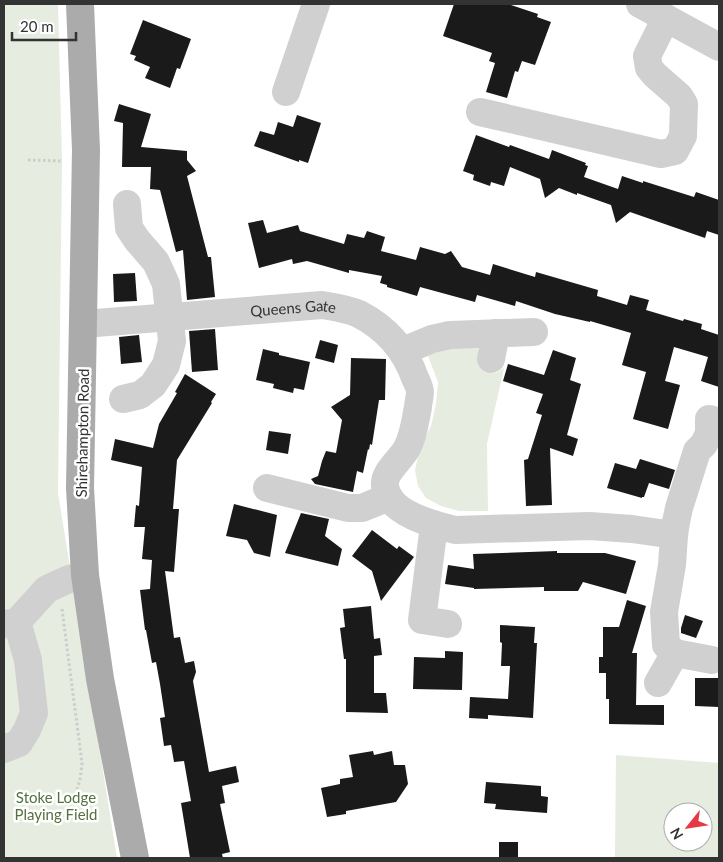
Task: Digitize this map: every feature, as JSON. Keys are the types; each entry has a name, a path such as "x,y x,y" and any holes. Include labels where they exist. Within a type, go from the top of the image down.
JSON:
{"main road":[{"name":"Shirehampton Road","path":"80,4 86,150 80,488 85,575 100,679 135,858"}],"street":[{"path":"286,92 316,4"},
{"path":"640,4 719,47"},
{"path":"480,112 661,154 675,151 683,136 684,104 679,96 649,68 647,56 666,18"},
{"path":"123,399 140,395 153,385 166,365 172,341 166,284 156,262 128,228 127,204"},
{"name":"Queens Gate","path":"83,324 322,304 357,313 382,328 403,351 420,392 412,436 406,450 386,477 384,484 389,497"},
{"path":"403,351 432,339 450,335 494,346 534,332"},
{"path":"712,660 675,653 666,645 664,612 679,508 697,451 704,444 709,433 709,419 719,422"},
{"path":"267,488 348,508 362,508 389,497 395,504 417,518 434,525 455,530 589,526 632,529 674,535"},
{"path":"434,525 422,620 448,624"},
{"path":"4,749 19,743 34,713 28,660 11,623 47,589 69,579 85,575"},
{"path":"658,683 675,653"}],"path":[{"path":"28,160 62,162"},
{"path":"58,584 82,763 78,789"}],"green space":[{"name":"Stoke Lodge Playing Field","path":"4,4 58,4 62,161 58,493 117,858 4,858"},
{"path":"478,344 478,357 483,370 494,373 504,368 487,444 488,511 459,511 441,506 426,498 418,486 415,470 420,448 431,426 436,404 438,382 428,356 442,348"},
{"path":"616,755 719,763 719,858 615,858"}],"building":[{"path":"454,4 508,4 538,14 537,17 551,22 535,65 522,61 518,72 515,71 507,98 486,92 495,63 489,61 492,53 443,36"},
{"path":"143,20 191,39 180,69 177,68 170,88 145,78 150,67 134,60 136,56 130,54"},
{"path":"119,104 151,114 141,147 187,151 187,160 196,171 187,176 208,257 211,257 215,297 187,300 183,250 176,252 160,190 150,189 151,167 122,167 123,123 114,121"},
{"path":"297,115 321,123 308,163 299,160 299,162 254,146 260,131 274,135 278,122 293,127"},
{"path":"476,135 549,159 552,150 586,163 585,165 588,166 584,177 618,189 622,176 694,197 696,192 719,200 719,235 707,231 705,238 630,212 616,223 611,205 559,188 545,198 540,179 510,167 504,186 491,182 490,186 473,180 474,175 463,171"},
{"path":"263,220 267,233 298,225 300,231 344,244 347,234 364,238 367,231 385,237 381,251 416,260 420,247 445,254 451,251 462,267 490,275 493,264 535,277 536,272 598,290 597,296 627,305 630,295 649,300 646,310 683,321 684,319 702,324 701,329 719,335 719,387 701,381 708,357 674,347 665,381 680,385 668,429 633,419 646,372 622,365 631,333 590,321 555,314 516,301 515,306 477,295 475,302 420,287 417,296 380,283 382,276 349,270 349,273 307,261 293,264 292,259 259,268 248,223"},
{"path":"135,273 137,301 114,302 113,274"},
{"path":"215,329 218,370 192,372 189,331"},
{"path":"139,335 142,362 121,364 119,337"},
{"path":"320,340 338,345 334,363 315,358"},
{"path":"263,349 279,353 279,355 310,362 304,390 294,388 293,393 273,388 274,384 256,380"},
{"path":"553,350 576,358 570,380 581,384 567,435 578,439 573,456 550,448 552,505 526,506 524,460 528,459 542,415 536,413 543,394 503,381 508,364 544,375"},
{"path":"351,358 386,359 385,400 379,400 372,445 370,444 368,449 363,473 357,471 353,492 315,484 311,479 318,476 326,451 336,453 342,420 331,407 350,395"},
{"path":"185,374 216,394 177,460 173,509 179,509 174,572 165,571 174,638 180,637 185,663 194,661 196,672 193,681 209,772 236,766 239,782 222,786 225,803 220,804 230,852 222,854 223,858 190,858 181,803 191,801 184,761 174,762 171,745 164,746 160,718 165,717 160,684 156,662 152,663 145,630 140,590 150,589 152,560 142,559 145,527 134,527 136,505 139,506 142,467 111,460 115,439 153,448 159,424 177,393 175,392"},
{"path":"269,431 291,434 288,454 266,450"},
{"path":"640,459 675,470 669,489 649,483 642,498 607,488 615,463 636,469"},
{"path":"234,504 277,515 270,557 254,553 247,540 226,536"},
{"path":"301,513 329,519 325,536 342,549 338,566 285,553"},
{"path":"372,530 397,549 399,546 414,557 381,601 372,571 352,556"},
{"path":"557,551 557,553 605,553 636,561 626,594 583,582 578,591 544,591 544,587 474,589 445,584 448,565 474,569 473,554"},
{"path":"627,600 646,606 632,653 637,653 636,705 664,705 664,725 609,724 609,699 606,699 606,673 599,673 599,657 603,657 603,627 619,627"},
{"path":"371,606 374,639 380,638 382,655 374,656 374,693 386,693 388,713 346,712 346,659 344,659 340,628 345,627 343,609"},
{"path":"685,615 703,621 696,638 681,633"},
{"path":"500,625 535,627 534,643 537,643 533,718 488,715 488,719 469,718 470,697 508,699 510,666 501,666 502,643 500,642"},
{"path":"445,651 463,652 462,690 413,689 414,657 445,658"},
{"path":"695,678 719,678 719,707 695,706"},
{"path":"373,751 374,755 392,751 394,765 405,765 408,784 396,802 346,811 346,814 327,817 321,788 340,784 340,779 353,777 349,755"},
{"path":"486,782 541,786 541,796 548,797 547,813 495,809 496,804 484,803"},
{"path":"499,842 518,842 518,858 499,858"}]}
